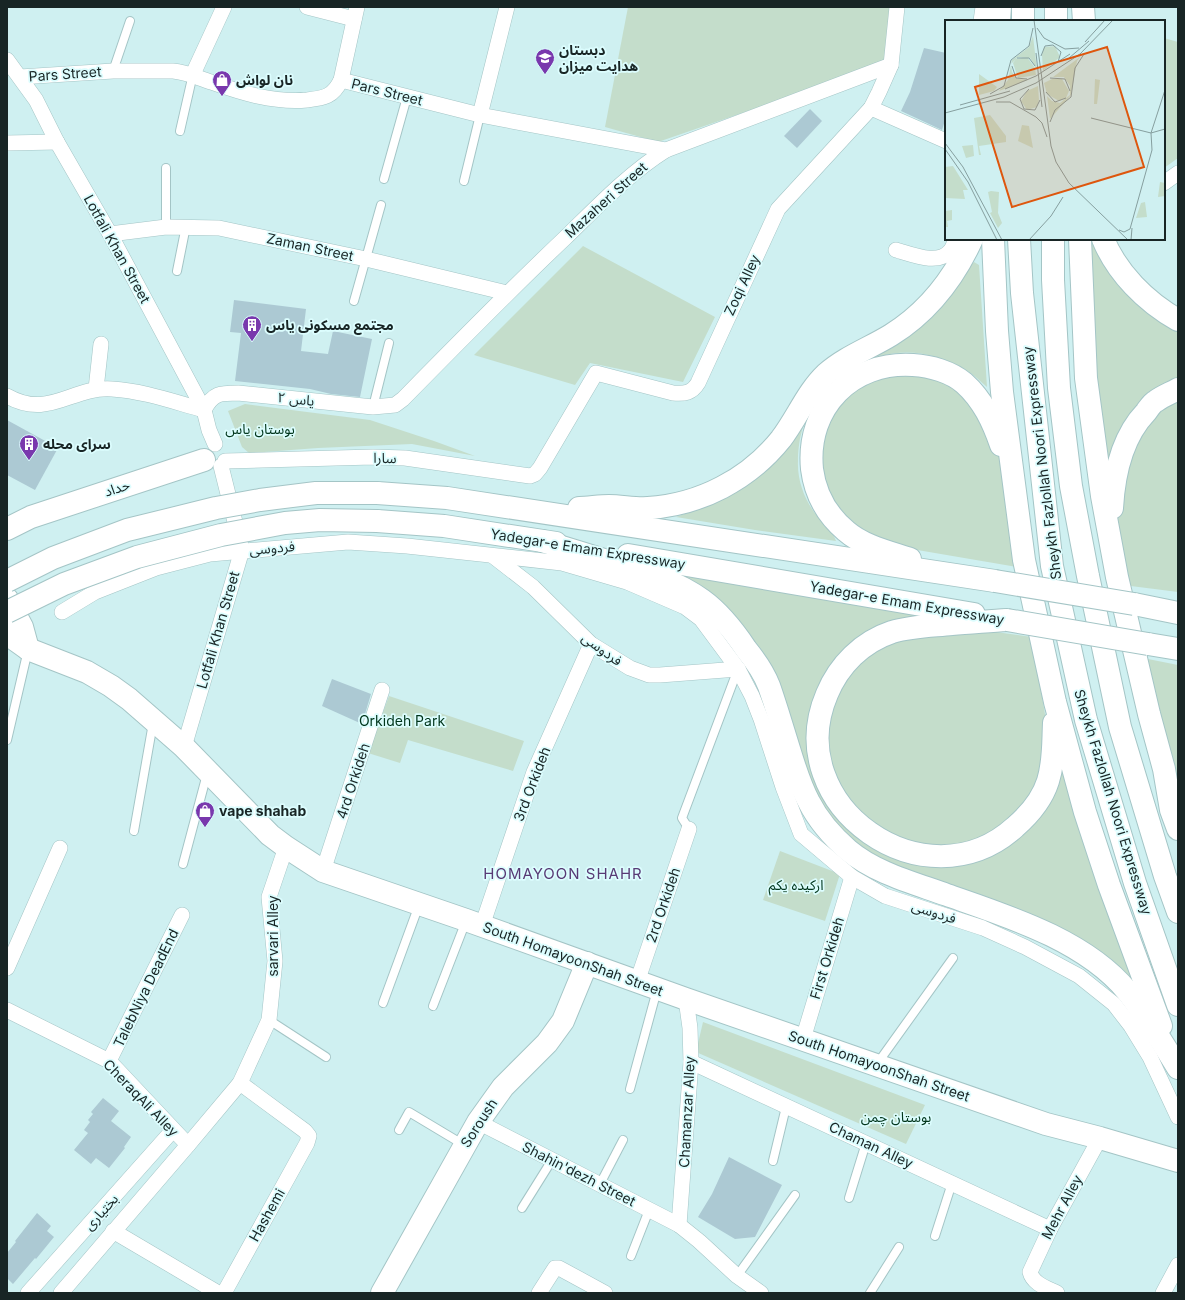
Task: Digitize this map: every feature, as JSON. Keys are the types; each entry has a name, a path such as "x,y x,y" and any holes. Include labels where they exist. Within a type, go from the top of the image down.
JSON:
{"main road":[{"path":"999,20 1000,7"},
{"path":"1023,7 1023,20"},
{"path":"1056,7 1056,20"},
{"path":"1083,7 1084,20"},
{"path":"541,511 608,506 648,508 673,505 709,494 730,483 749,471 765,457 781,439 811,392 826,375 841,363 891,335 916,317 937,295 953,275 971,240"},
{"path":"994,240 997,331 1002,392 1024,560 1055,702 1085,812 1108,885 1162,1030 1178,1067"},
{"name":"Sheykh Fazlollah Noori Expressway","path":"1019,240 1022,292 1052,566 1086,720 1135,882 1178,1005"},
{"name":"Sheykh Fazlollah Noori Expressway","path":"1053,240 1053,280 1059,388 1071,486 1086,568 1120,727 1165,876 1178,912"},
{"path":"1080,240 1086,378 1102,496 1117,577 1149,714 1164,769 1172,810 1178,829"},
{"path":"1103,240 1115,264 1134,286 1148,299 1178,320"},
{"path":"952,574 862,541 847,532 826,509 817,493 811,458 813,438 817,422 825,406 838,392 853,380 868,371 885,366 898,364 919,365 949,373 964,383 987,410 996,430 1014,481"},
{"path":"1111,539 1113,492 1126,441 1139,418 1156,401 1178,389"},
{"name":"حداد","path":"7,529 31,517 216,458"},
{"name":"Yadegar-e Emam Expressway","path":"7,581 53,558 127,530 216,508 260,500 316,493 377,493 447,498 541,511 863,562 952,574 1134,604 1178,613"},
{"path":"7,513 31,517"},
{"name":"Yadegar-e Emam Expressway","path":"7,612 64,584 137,557 221,535 285,523 320,520 377,521 444,526 542,541 1178,649"},
{"path":"542,541 651,574 689,592 703,601 718,614 738,637 754,660 768,685 808,802 822,823 834,837 849,851 876,867 916,884 1029,925 1083,954 1104,969 1127,991 1178,1067"},
{"path":"7,599 22,627 28,649"},
{"path":"1134,604 1178,602"},
{"path":"1007,620 932,625 892,632 874,640 857,651 844,664 828,691 822,705 817,727 821,766 827,782 839,803 849,817 866,831 895,848 919,854 937,856 966,854 992,844 1012,831 1030,814 1040,799 1048,781 1052,763 1055,702"},
{"name":"South HomayoonShah Street","path":"7,634 28,649 87,672 111,686 154,720 184,747 270,835 323,871 1046,1124 1178,1161"},
{"path":"1164,769 1178,799"},
{"name":"Soroush","path":"382,1293 478,1122 503,1087 547,1043 563,1021 586,963"}],"street":[{"path":"193,74 224,7"},
{"path":"307,7 356,13 341,80"},
{"path":"480,115 507,7"},
{"name":"Zoqi Alley","path":"540,468 596,373 674,393 682,394 695,388 778,209 786,198 871,108 880,92 891,65 897,7"},
{"path":"981,20 983,7"},
{"name":"Lotfali Khan Street","path":"7,60 36,100 110,234 204,410 242,550 184,747"},
{"name":"Mazaheri Street","path":"395,405 403,399 507,293 625,180 651,160 666,150 891,65"},
{"name":"Pars Street","path":"20,77 113,71 173,71 193,74 228,88 281,100 321,98 327,96 337,88 341,80 480,115 666,150"},
{"path":"871,108 945,141"},
{"path":"7,143 58,142"},
{"path":"1165,182 1178,173"},
{"name":"Zaman Street","path":"110,234 166,227 186,226 219,228 366,259 507,293"},
{"path":"896,250 932,258 942,257 950,250 955,240"},
{"path":"96,389 102,344"},
{"path":"7,396 22,403 40,405 61,401 96,389 112,389 132,391 204,410"},
{"name":"یاس ۲","path":"204,410 209,401 215,395 224,393 238,393 373,407 395,405"},
{"name":"سارا","path":"216,458 405,458 526,476 535,474 540,468"},
{"name":"فردوسی","path":"62,612 94,592 156,568 210,554 242,550 348,542 407,546 562,563 627,582 685,607 701,619 738,669 752,696 783,787 801,834 852,877 885,896 983,928 1025,947 1078,976 1114,1004 1131,1026 1150,1057 1178,1117"},
{"name":"فردوسی","path":"493,556 532,587 591,644 630,668 649,675 738,669"},
{"name":"3rd Orkideh","path":"474,923 534,772 591,644"},
{"path":"7,648 28,649"},
{"name":"4rd Orkideh","path":"323,871 382,690"},
{"name":"2rd Orkideh","path":"637,982 689,829"},
{"name":"sarvari Alley","path":"188,1146 240,1083 269,1020 275,961 269,897 286,847"},
{"path":"7,968 60,848"},
{"name":"First Orkideh","path":"803,1039 852,877"},
{"name":"TalebNiya DeadEnd","path":"109,1061 182,915"},
{"name":"Chamanzar Alley","path":"679,1225 691,1062 690,1028 686,999"},
{"name":"CheraqAli Alley","path":"7,1010 109,1061 188,1146"},
{"name":"Chaman Alley","path":"691,1062 1050,1228"},
{"name":"Hashemi","path":"224,1293 307,1143 309,1136 305,1131 240,1083"},
{"name":"Shahin'dezh Street","path":"478,1122 679,1225 737,1276 761,1293"},
{"name":"بختیاری","path":"28,1293 173,1130"},
{"name":"Mehr Alley","path":"1057,1293 1032,1278 1030,1272 1050,1228 1100,1138"},
{"name":"بختیاری","path":"61,1293 188,1146"},
{"path":"113,1231 218,1293"},
{"path":"1164,1293 1178,1265"},
{"path":"539,1293 555,1268 559,1268 605,1293"}],"lane":[{"path":"113,71 130,21"},
{"path":"180,131 193,74"},
{"path":"384,179 407,97"},
{"path":"464,181 480,115"},
{"path":"166,168 166,227"},
{"path":"354,301 381,205"},
{"path":"177,271 186,226"},
{"path":"373,407 389,343"},
{"path":"7,740 28,649"},
{"path":"689,829 682,818 738,669"},
{"path":"134,831 154,720"},
{"path":"183,864 208,771"},
{"path":"383,1003 419,904"},
{"path":"433,1006 474,923"},
{"path":"876,1065 953,958"},
{"path":"630,1089 658,989"},
{"path":"269,1020 326,1057"},
{"path":"773,1160 786,1106"},
{"path":"399,1130 409,1112 464,1145"},
{"path":"600,1184 623,1140"},
{"path":"849,1198 866,1142"},
{"path":"522,1208 552,1160"},
{"path":"935,1236 952,1182"},
{"path":"737,1276 795,1196"},
{"path":"631,1256 649,1210"},
{"path":"870,1293 899,1247"}],"green space":[{"path":"628,7 893,7 887,63 658,142 605,127"},
{"path":"1165,38 1178,42 1178,158 1165,167"},
{"path":"1085,240 1096,240 1178,331 1178,381 1159,391 1107,496"},
{"path":"583,246 715,317 683,382 590,363 575,385 474,355"},
{"path":"974,262 979,265 987,387 969,372 941,358 914,353 887,355 862,365 817,404 806,419 798,454 800,483 809,505 831,531 836,541 676,517 705,507 812,400 956,282"},
{"path":"924,372 961,389 989,424 1001,460 1017,567 888,545 866,537 832,505 818,471 827,416 863,381"},
{"path":"1178,395 1178,592 1123,585 1117,527 1117,506 1137,432"},
{"name":"بوستان یاس","path":"245,404 370,420 475,456 412,444 249,453 242,447 228,411"},
{"path":"643,565 963,617 904,623 818,692 813,706 809,726 813,773 822,795 836,815 850,831 877,849 892,856 987,856 1012,844 1030,827 1057,730 1161,1032 1123,979 864,853 819,809 768,670"},
{"path":"958,627 1032,637 1046,720 1041,780 1020,813 988,836 954,847 923,845 893,835 867,821 840,790 827,745 828,717 847,675 877,645"},
{"path":"1143,658 1178,665 1178,788"},
{"name":"Orkideh Park","path":"389,696 524,741 513,771 408,740 400,763 368,753"},
{"name":"ارکیده یکم","path":"780,851 840,874 825,921 763,900"},
{"name":"بوستان چمن","path":"703,1022 925,1105 906,1144 696,1052"}],"building":[{"path":"924,48 945,53 945,120 942,130 901,111 910,92"},
{"path":"810,109 822,121 797,148 784,136"},
{"path":"234,300 306,309 301,351 328,354 333,331 372,339 360,397 331,394 310,389 235,381 241,333 230,332"},
{"name":"سرای محله","path":"7,420 58,448 35,490 7,475"},
{"path":"332,679 371,694 362,724 322,706"},
{"path":"103,1098 119,1111 111,1121 131,1137 124,1147 125,1148 109,1168 96,1158 91,1164 74,1150 88,1133 84,1130 90,1122 88,1120 93,1114 91,1112"},
{"path":"729,1157 782,1185 755,1237 735,1239 698,1217 712,1194"},
{"path":"37,1213 51,1226 47,1231 54,1237 13,1284 7,1278 7,1253"}],"place":[{"name":"دبستان هدایت میزان","path":"545,75"},
{"name":"نان لواش","path":"222,97"},
{"name":"مجتمع مسکونی یاس","path":"252,342"},
{"name":"سرای محله","path":"29,461"},
{"name":"vape shahab","path":"205,828"}],"district":[{"name":"HOMAYOON SHAHR","path":"563,874"}]}
